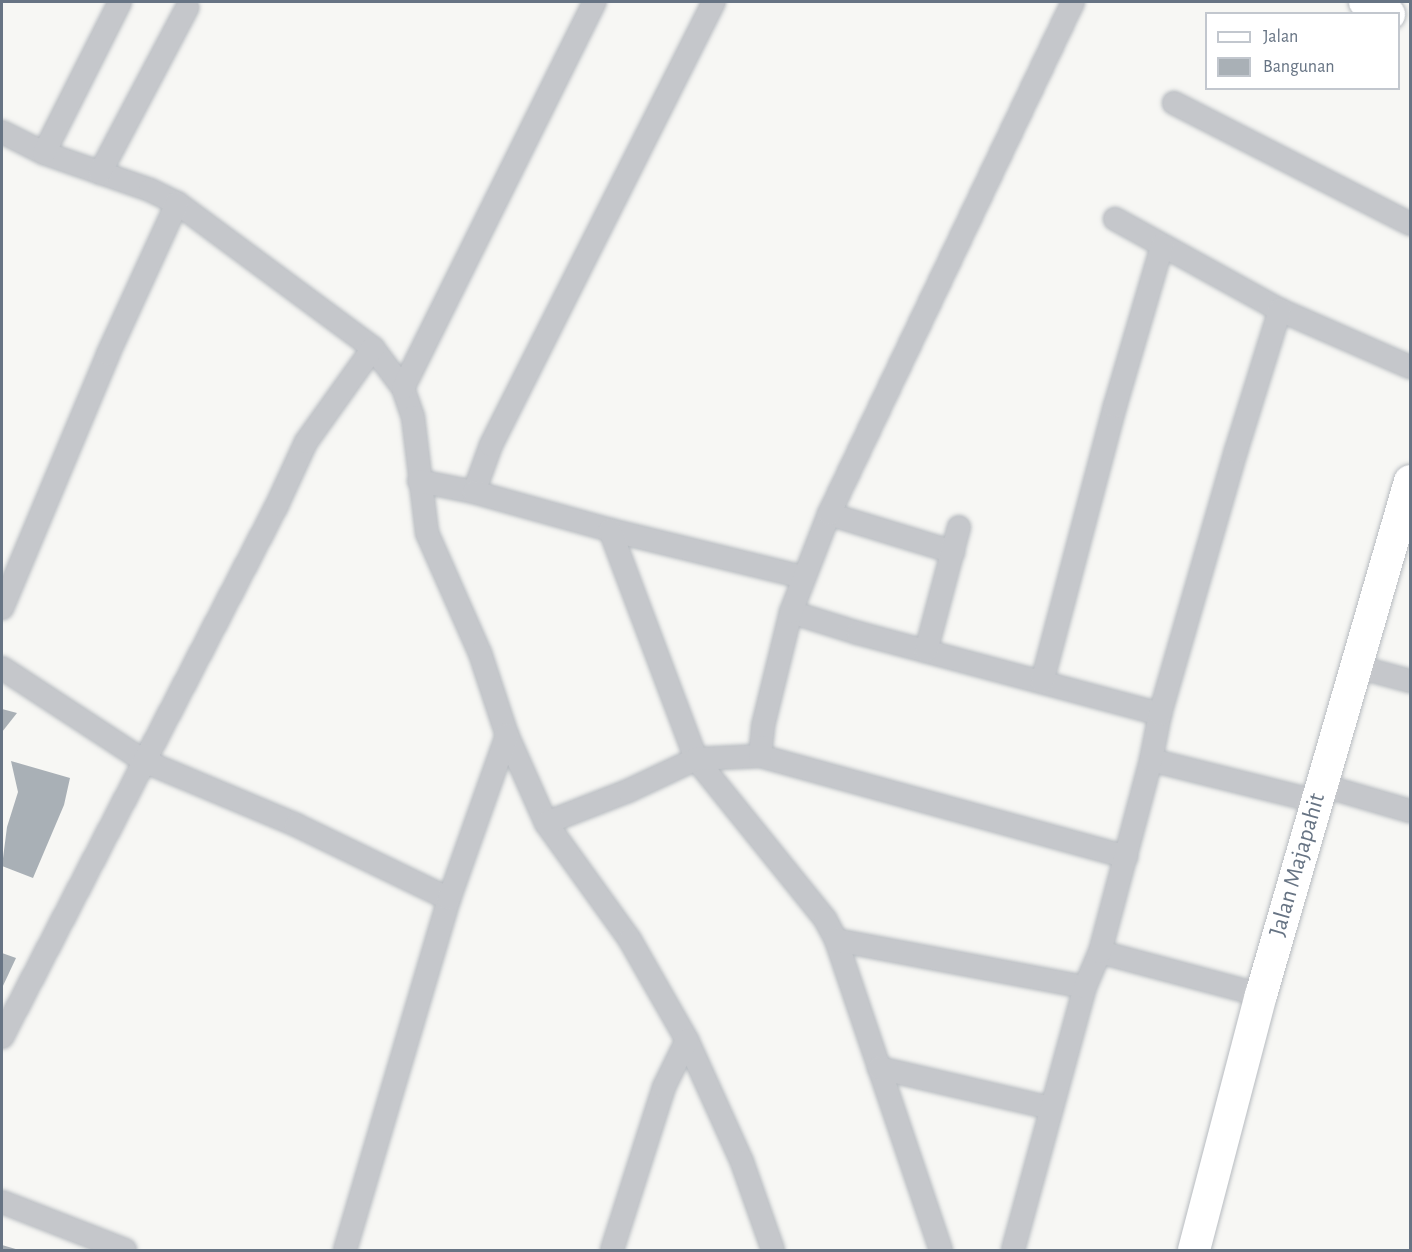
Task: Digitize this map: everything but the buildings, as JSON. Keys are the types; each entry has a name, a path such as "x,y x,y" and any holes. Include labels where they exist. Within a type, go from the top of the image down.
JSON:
{"street":[{"path":"44,153 120,2"},
{"path":"403,388 595,2"},
{"path":"474,492 491,445 714,2"},
{"path":"760,756 763,726 791,612 828,514 1073,2"},
{"path":"1365,2 1385,12"},
{"path":"100,173 187,8"},
{"path":"1174,103 1410,224"},
{"path":"2,132 44,153 150,190 177,203 373,348 403,388 413,417 426,533 480,653 507,735 546,823 630,940 687,1040 742,1162 773,1251"},
{"path":"2,608 108,354 177,203"},
{"path":"1115,219 1281,309 1410,367"},
{"path":"1042,682 1115,406 1162,246"},
{"path":"1013,1251 1085,987 1100,952 1151,760 1160,714 1236,451 1281,309"},
{"path":"2,1037 277,505 306,442 373,348"},
{"path":"419,481 474,492 609,530 803,577"},
{"name":"Jalan Majapahit","path":"1194,1251 1261,995 1409,493"},
{"path":"828,514 954,552"},
{"path":"926,651 959,527"},
{"path":"609,530 696,759 825,919 836,940 940,1251"},
{"path":"791,612 1160,714"},
{"path":"1358,667 1410,681"},
{"path":"2,668 144,761 296,825 449,899"},
{"path":"345,1251 449,899 507,735"},
{"path":"546,823 628,791 696,759 760,756 1126,857"},
{"path":"1151,760 1410,811"},
{"path":"836,940 1085,987"},
{"path":"1100,952 1261,995"},
{"path":"612,1251 664,1087 687,1040"},
{"path":"879,1068 1052,1108"},
{"path":"2,1202 125,1251"}]}
